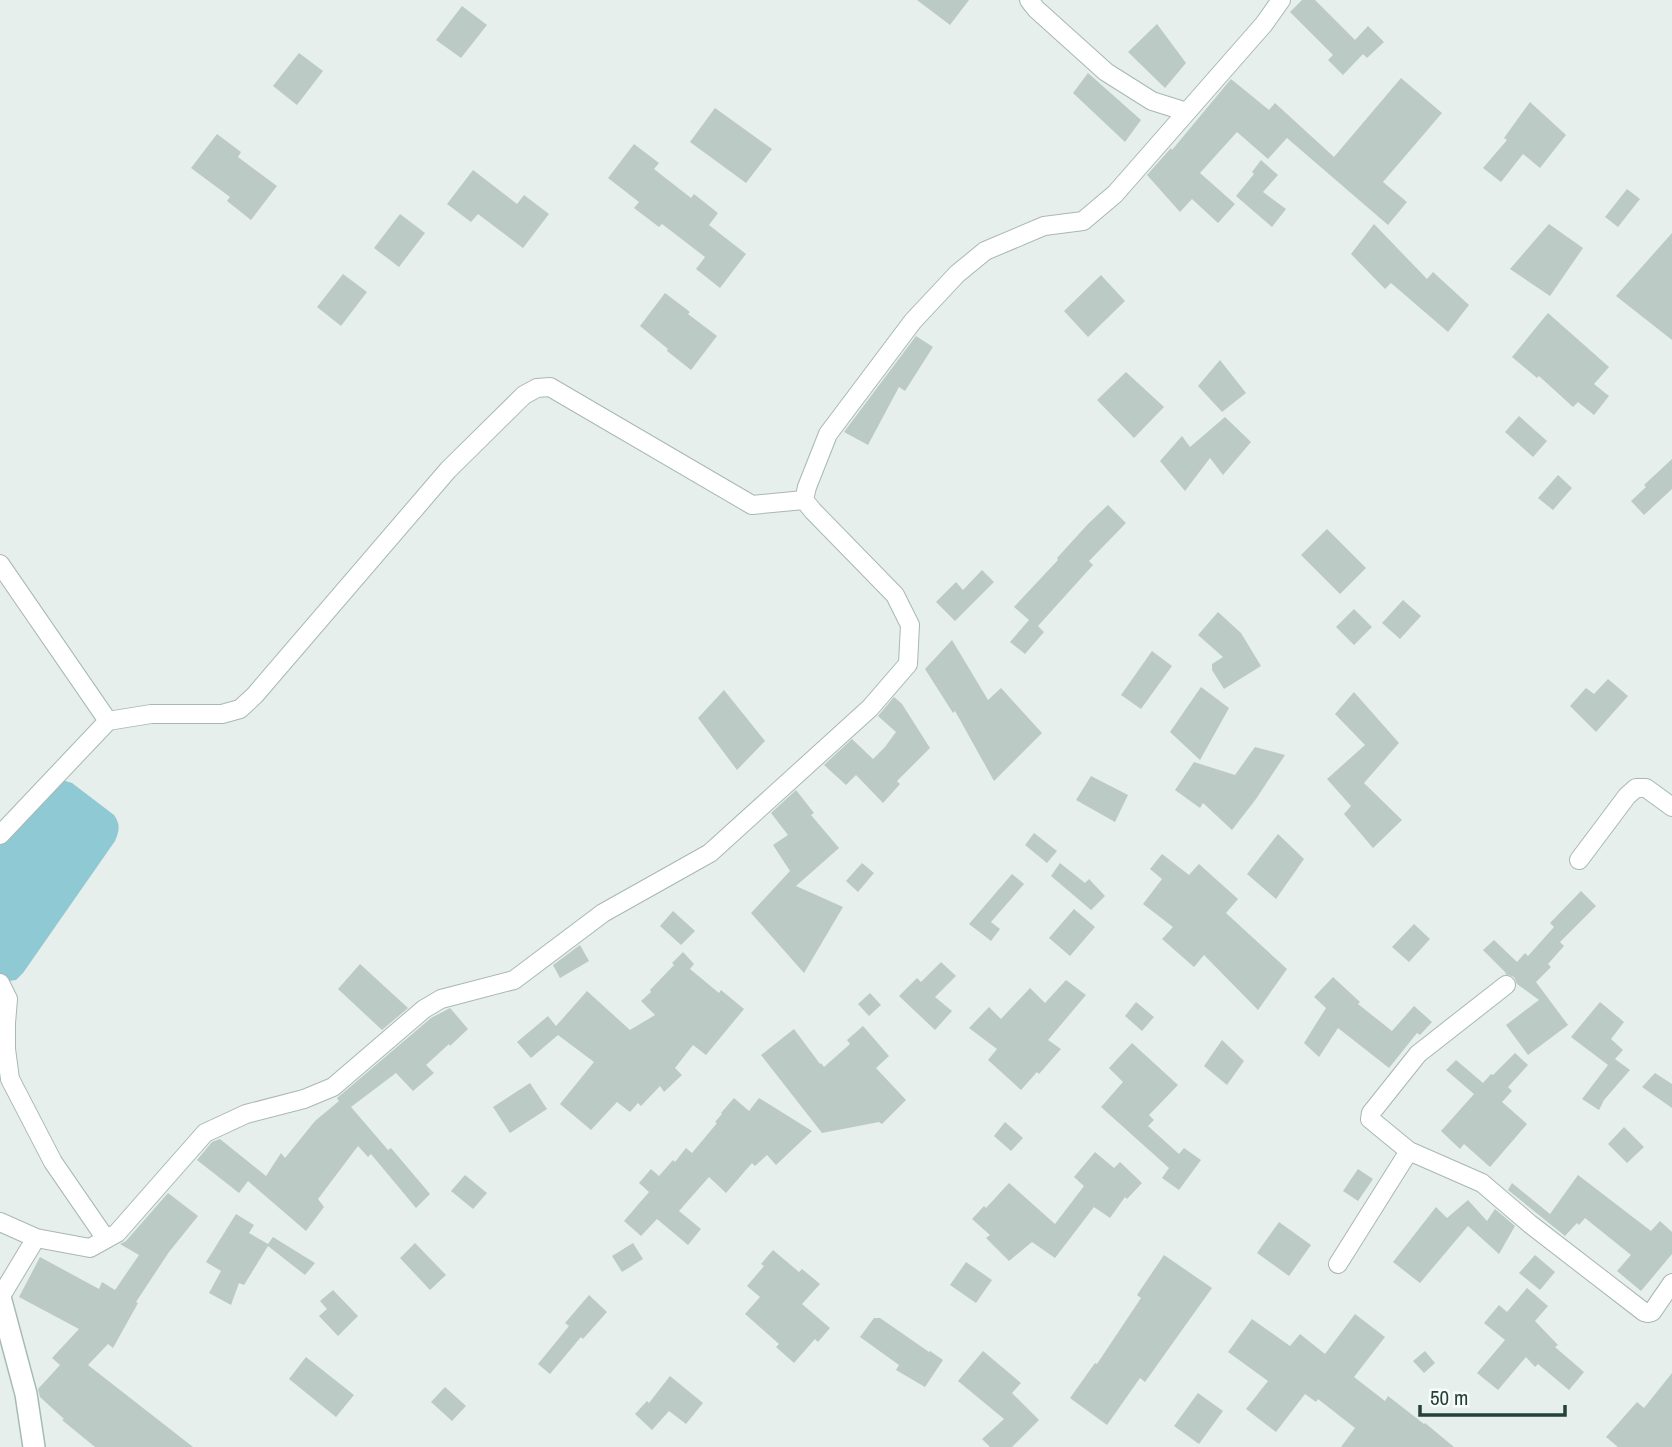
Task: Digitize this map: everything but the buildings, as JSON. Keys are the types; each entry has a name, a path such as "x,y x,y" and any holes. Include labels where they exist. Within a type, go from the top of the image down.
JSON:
{"main road":[{"path":"0,1296 26,1394 34,1447"}],"street":[{"path":"1029,0 1106,72 1153,100 1187,112"},
{"path":"804,500 828,434 913,321 957,274 985,251 1044,226 1083,221 1115,194 1264,24 1281,0"},
{"path":"0,835 108,721 151,714 222,713 240,709 255,695 448,470 524,394 537,388 550,387 752,505 804,500"},
{"path":"0,1222 36,1238 90,1248 117,1233 205,1133 246,1114 304,1099 333,1087 424,1009 441,999 514,980 603,913 710,853 870,708 908,664 910,625 895,595 804,500"},
{"path":"0,564 108,721"},
{"path":"1579,860 1636,788 1646,788 1672,807"},
{"path":"0,983 8,999 6,1049 10,1079 53,1162 106,1239"},
{"path":"1506,985 1418,1054 1371,1113 1370,1119 1409,1151 1482,1183 1530,1224 1644,1312 1652,1312 1672,1283"},
{"path":"1338,1264 1409,1151"},
{"path":"0,1296 36,1238"}],"water":[{"path":"62,780 72,783 114,815 118,834 23,973 16,980 9,981 0,976 0,839"}]}
